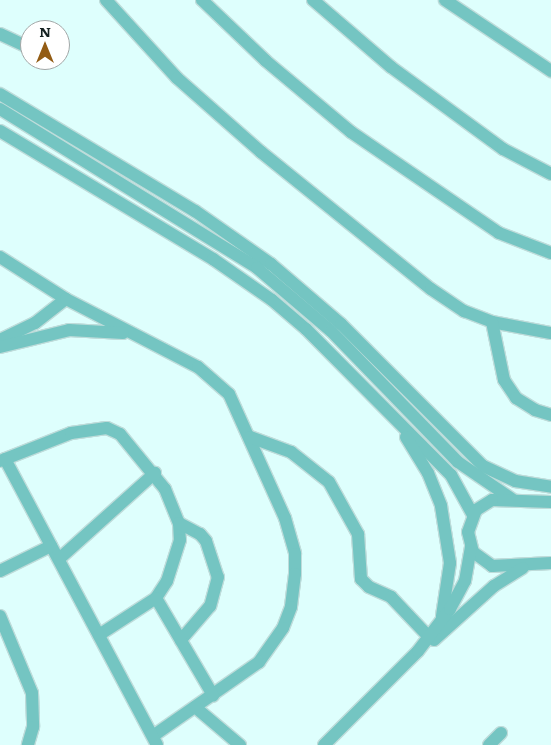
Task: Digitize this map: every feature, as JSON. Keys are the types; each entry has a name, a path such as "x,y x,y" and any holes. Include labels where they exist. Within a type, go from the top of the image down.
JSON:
{"street":[{"path":"106,0 178,78 261,152 431,289 464,311 492,322 551,333"},
{"path":"202,0 266,61 351,132 499,234 551,253"},
{"path":"313,0 399,73 503,149 551,174"},
{"path":"445,0 551,71"},
{"path":"1,37 20,44"},
{"path":"0,94 195,211 271,264 341,324 454,449 477,478 512,499"},
{"path":"0,109 222,244 269,277 331,331 454,449 499,475 524,484 551,487"},
{"path":"0,131 253,285 306,329 451,475 473,515"},
{"path":"0,257 66,299 182,358 215,379 229,394 250,437 291,536 295,574 291,607 283,628 258,662 195,707 155,741 59,559 2,460 70,433 107,428 120,434 155,473 166,489 178,523 180,540 175,563 156,598 99,634"},
{"path":"0,340 35,322 66,299"},
{"path":"492,322 504,380 516,398 535,410 551,415"},
{"path":"0,347 69,330 96,330 134,335"},
{"path":"392,416 428,473 439,498 450,563 442,620"},
{"path":"250,437 291,452 329,482 358,534 361,550 358,570 363,582 391,597 428,636"},
{"path":"59,559 155,473"},
{"path":"418,651 442,620 465,581 471,547 468,532 473,515 486,502 512,499 551,502"},
{"path":"178,523 200,534 206,541 218,577 210,606 181,640"},
{"path":"0,571 51,546"},
{"path":"471,547 481,561 492,566 551,563"},
{"path":"324,745 418,651 494,586 536,564"},
{"path":"156,598 213,695"},
{"path":"0,616 32,693 33,727 28,745"},
{"path":"195,707 240,745"},
{"path":"489,745 501,733"}]}
